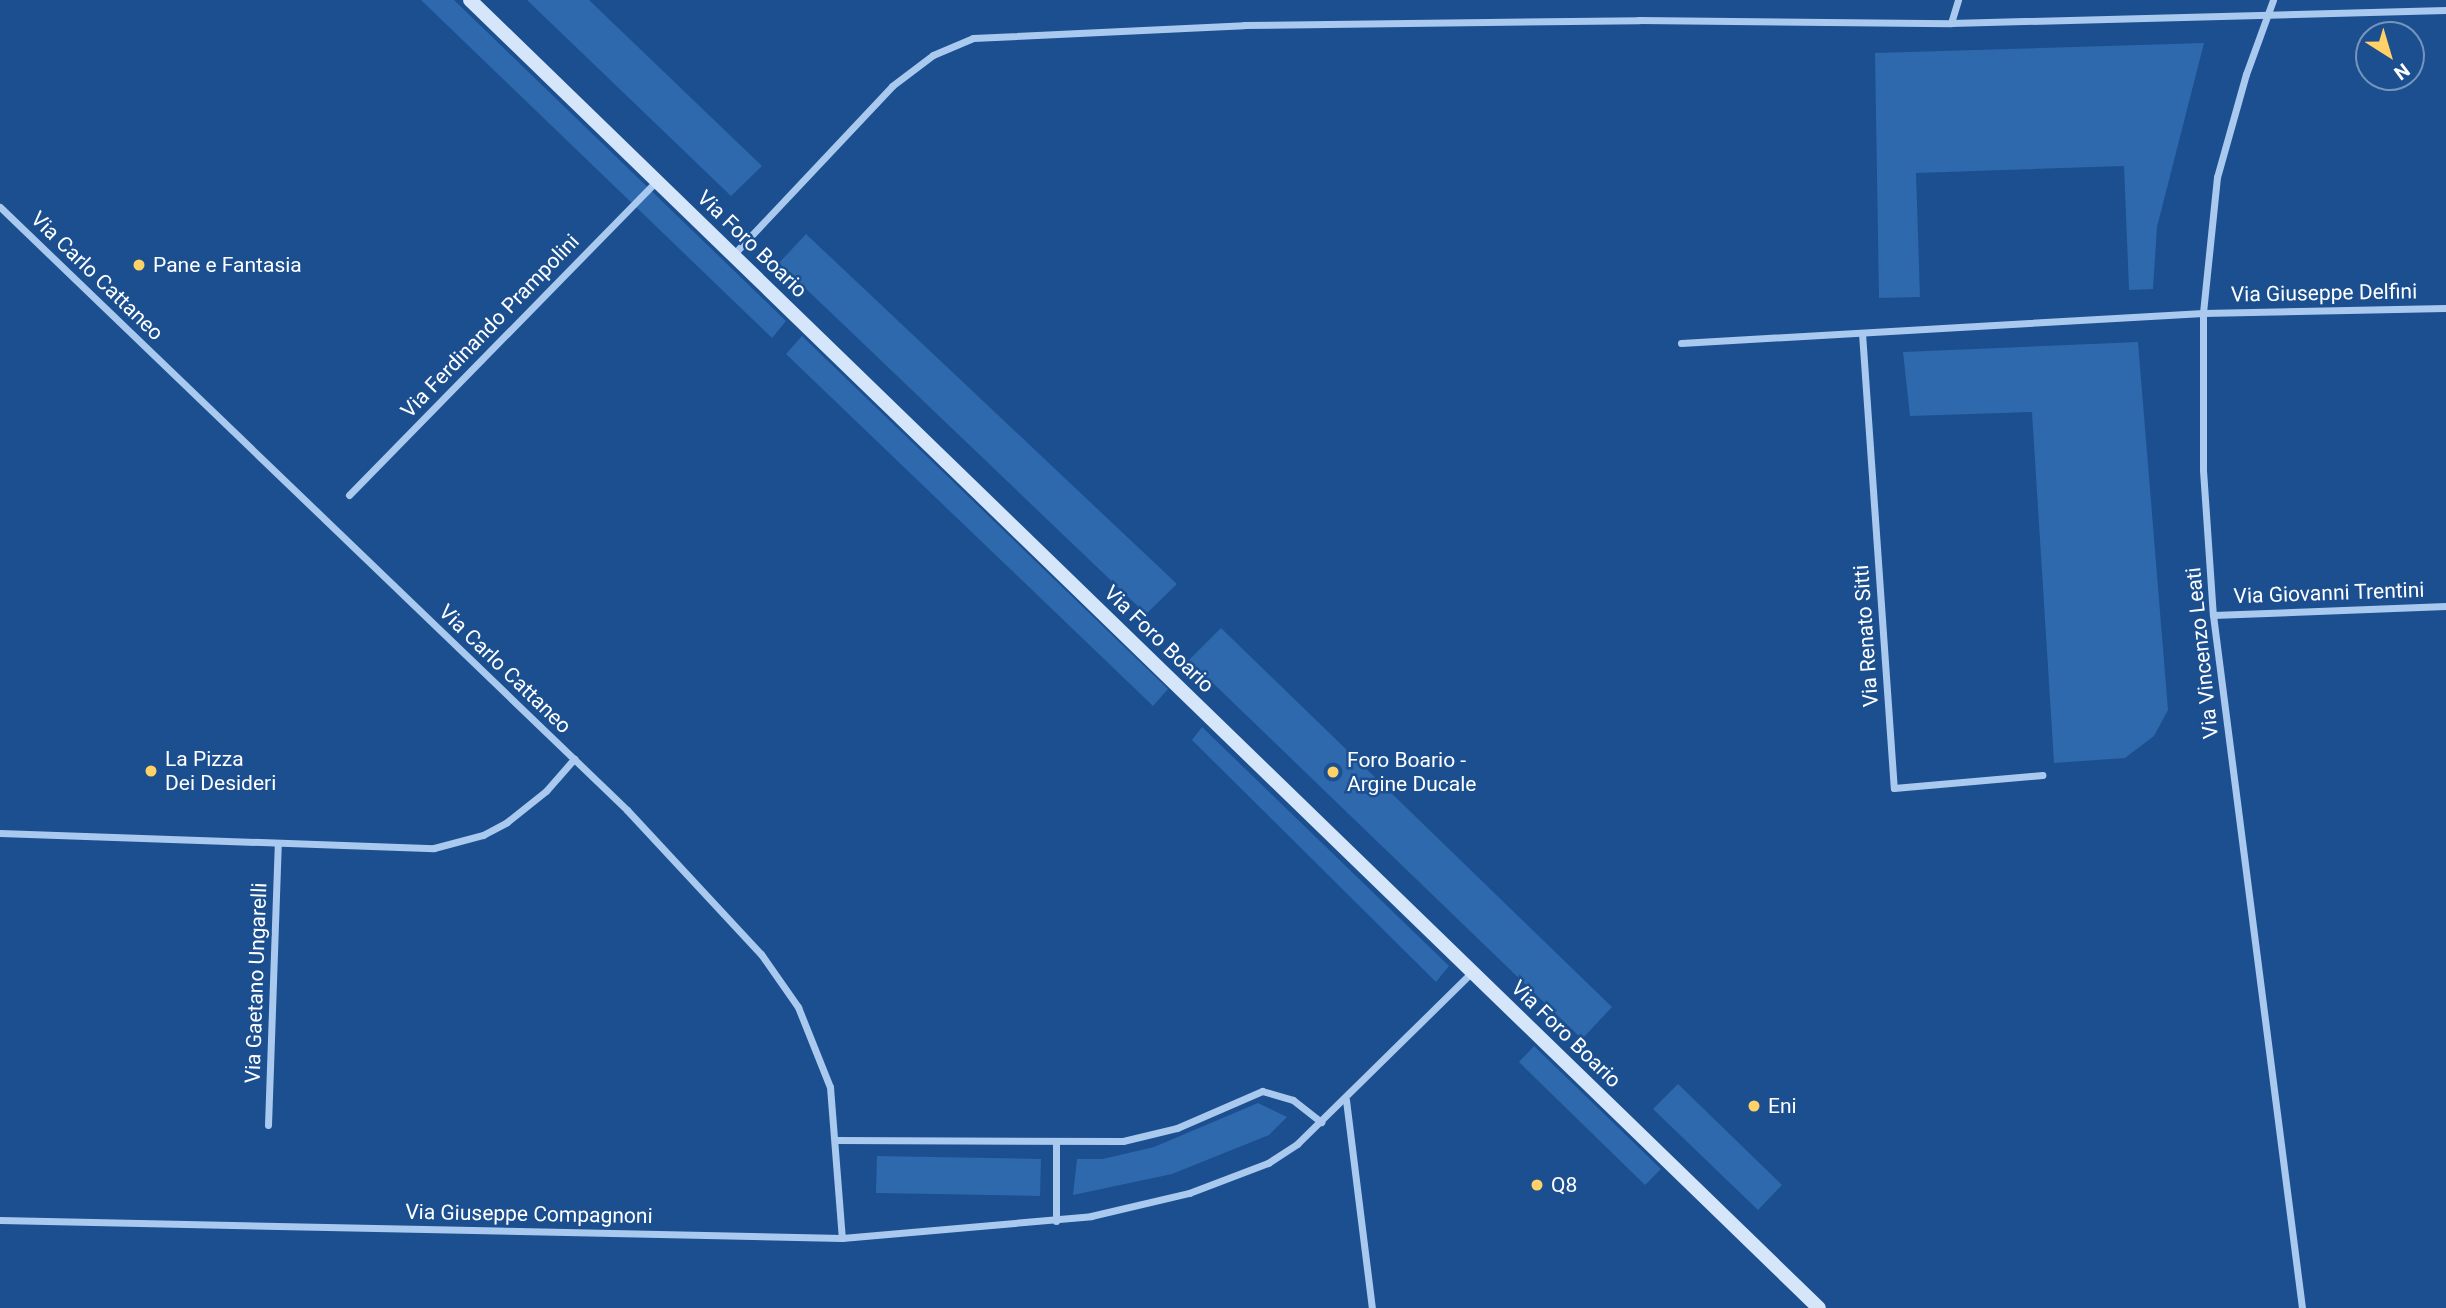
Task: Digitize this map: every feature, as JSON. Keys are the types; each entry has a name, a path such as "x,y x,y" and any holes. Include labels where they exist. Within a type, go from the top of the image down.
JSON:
{"street":[{"name":"Via Foro Boario","path":"470,0 1819,1308"},
{"path":"1951,23 1958,0"},
{"name":"Via Vincenzo Leati","path":"2273,0 2217,177 2203,313 2203,470 2213,615 2302,1308"},
{"path":"733,255 892,86 933,55 973,38 1244,25 1639,20 1951,23 2446,10"},
{"name":"Via Ferdinando Prampolini","path":"349,495 656,181"},
{"name":"Via Carlo Cattaneo","path":"0,207 574,759 735,923 783,983 822,1059 835,1140 842,1238"},
{"name":"Via Giuseppe Delfini","path":"2203,313 2446,308"},
{"path":"1681,343 2203,313"},
{"name":"Via Renato Sitti","path":"1862,333 1894,788 2042,775"},
{"name":"Via Giovanni Trentini","path":"2213,615 2446,606"},
{"path":"0,834 409,848 458,844 482,835 526,810 574,759"},
{"name":"Via Gaetano Ungarelli","path":"268,1125 278,843"},
{"name":"Via Giuseppe Compagnoni","path":"0,1220 842,1238 1056,1221 1124,1210 1237,1176 1287,1150 1346,1100 1472,972"},
{"path":"835,1140 1056,1143 1146,1137 1204,1118 1262,1091 1293,1100 1321,1122"},
{"path":"1346,1100 1372,1308"},
{"path":"1056,1143 1056,1221"}],"shaded area":[{"path":"421,0 454,0 786,321 772,338"},
{"path":"527,0 589,0 762,166 731,196"},
{"path":"2204,43 2157,227 2153,289 2129,290 2124,166 1916,173 1920,297 1879,298 1875,53"},
{"path":"806,234 1177,584 1146,614 779,263"},
{"path":"802,336 1168,689 1153,706 786,354"},
{"path":"2138,342 2168,710 2154,736 2125,758 2054,763 2032,412 1910,416 1903,352"},
{"path":"1221,628 1612,1007 1582,1039 1189,660"},
{"path":"1202,727 1449,966 1436,982 1192,740"},
{"path":"1534,1046 1661,1169 1645,1185 1519,1062"},
{"path":"1678,1084 1782,1185 1758,1210 1653,1109"},
{"path":"1258,1103 1287,1117 1269,1135 1172,1174 1073,1195 1077,1159 1103,1159 1154,1147"},
{"path":"877,1156 1041,1159 1040,1196 876,1193"}],"place":[{"name":"Pane e Fantasia","path":"139,265"},
{"name":"La Pizza Dei Desideri","path":"151,771"},
{"name":"Foro Boario - Argine Ducale","path":"1333,772"},
{"name":"Eni","path":"1754,1106"},
{"name":"Q8","path":"1537,1185"}]}
